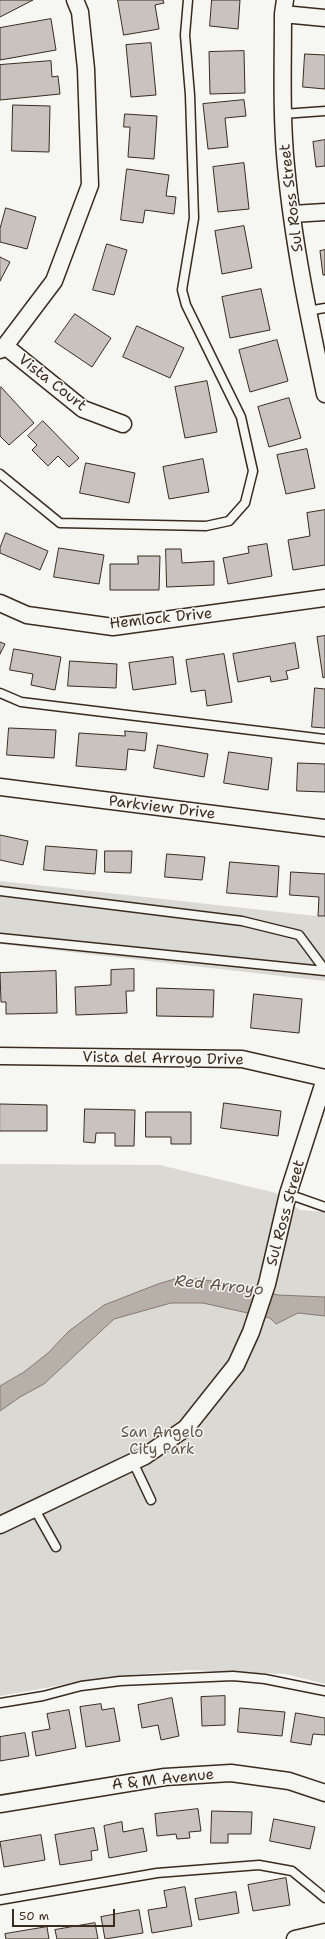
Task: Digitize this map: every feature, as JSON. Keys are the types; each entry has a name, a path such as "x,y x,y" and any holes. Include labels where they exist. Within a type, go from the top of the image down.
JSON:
{"street":[{"path":"3,348 54,281 90,185 86,69 80,12 75,0"},
{"path":"284,7 325,18"},
{"name":"Sul Ross Street","path":"284,7 283,114 286,165 292,214 308,311 325,394"},
{"path":"292,214 325,212"},
{"name":"Vista Court","path":"3,348 83,410 123,424"},
{"name":"Hemlock Drive","path":"0,603 27,615 113,627 325,598"},
{"name":"Parkview Drive","path":"0,787 325,828"},
{"name":"Vista del Arroyo Drive","path":"0,1056 242,1059 325,1078"},
{"name":"Sul Ross Street","path":"0,1525 145,1456 186,1428 236,1365 268,1284 288,1194 325,1078"},
{"name":"A & M Avenue","path":"0,1804 165,1777 231,1773 289,1781 325,1793"},
{"path":"295,1939 325,1932"}],"lane":[{"path":"0,474 60,523 206,526 229,521 245,503 253,471 240,417 186,306 182,290 194,218 190,95 185,35 188,0"},
{"path":"283,114 325,111"},
{"path":"308,311 325,308"},
{"path":"0,693 21,702 325,739"},
{"path":"0,891 242,921 299,935 325,970"},
{"path":"0,938 325,970"},
{"path":"288,1194 325,1206"},
{"path":"133,1462 151,1500"},
{"path":"34,1508 56,1547"},
{"path":"0,1704 81,1686 120,1681 233,1676 265,1679 325,1691"},
{"path":"0,1900 157,1873 259,1865 292,1871 325,1898"}],"green space":[{"path":"0,881 325,917 325,981 0,944"},
{"name":"San Angelo City Park","path":"0,1164 160,1165 276,1193 300,1210 325,1212 325,1684 285,1674 190,1670 107,1677 0,1696"}],"water":[{"name":"Red Arroyo","path":"175,1279 199,1279 241,1286 278,1295 325,1297 325,1316 298,1313 276,1324 270,1318 203,1303 171,1303 114,1319 44,1384 20,1397 0,1411 0,1386 24,1372 48,1353 69,1331 104,1305"}],"building":[{"path":"0,0 33,0 0,17"},
{"path":"118,0 163,0 164,3 155,5 159,29 124,35"},
{"path":"212,0 240,0 238,29 210,26"},
{"path":"51,19 56,50 0,60 0,28"},
{"path":"151,43 156,95 131,97 126,45"},
{"path":"244,51 245,93 210,94 209,52"},
{"path":"305,54 325,55 325,89 303,87"},
{"path":"51,61 52,77 58,76 60,94 0,100 0,65"},
{"path":"244,100 246,116 225,118 228,147 208,149 203,104"},
{"path":"13,105 50,106 49,152 12,151"},
{"path":"125,114 157,116 154,159 128,157 130,127 124,127"},
{"path":"325,140 325,166 316,167 313,142"},
{"path":"244,163 249,209 218,212 213,167"},
{"path":"127,169 169,175 166,196 176,197 174,214 145,210 143,223 121,220"},
{"path":"6,208 36,217 27,249 0,242 0,229"},
{"path":"244,226 252,268 222,274 215,231"},
{"path":"107,244 127,250 114,295 93,290"},
{"path":"325,250 325,275 323,275 320,251"},
{"path":"0,257 10,262 0,281"},
{"path":"261,289 270,330 230,338 222,297"},
{"path":"75,314 111,338 92,367 55,342"},
{"path":"137,326 184,348 170,378 123,357"},
{"path":"277,340 288,381 250,392 239,350"},
{"path":"207,381 217,432 185,438 175,387"},
{"path":"1,387 34,423 9,445 0,436"},
{"path":"289,398 301,438 269,447 258,407"},
{"path":"43,421 79,458 69,467 58,456 48,466 32,450 37,445 28,436"},
{"path":"307,449 315,488 286,494 277,455"},
{"path":"203,459 209,492 169,499 163,467"},
{"path":"86,463 135,473 129,503 80,493"},
{"path":"325,510 325,565 293,570 288,540 310,536 307,513"},
{"path":"6,533 48,551 40,570 0,553 0,548"},
{"path":"267,544 272,576 228,584 223,558 249,553 248,547"},
{"path":"59,548 104,555 99,584 54,577"},
{"path":"166,549 181,549 182,563 214,561 214,585 167,587"},
{"path":"138,556 160,556 159,590 110,590 110,564 138,564"},
{"path":"325,636 325,677 323,678 317,637"},
{"path":"0,642 5,644 0,654"},
{"path":"295,643 299,668 286,671 288,679 271,682 270,676 238,682 233,654"},
{"path":"14,649 61,657 55,690 31,685 33,674 10,670"},
{"path":"224,654 232,702 207,706 205,690 191,692 186,660"},
{"path":"173,657 176,684 133,690 129,663"},
{"path":"70,661 117,664 116,688 68,686"},
{"path":"315,688 325,689 325,728 312,727"},
{"path":"9,728 56,730 54,758 7,755"},
{"path":"125,731 147,733 145,751 128,749 126,770 76,766 79,733 125,736"},
{"path":"158,745 208,754 204,777 154,768"},
{"path":"229,752 272,758 268,790 224,783"},
{"path":"298,763 325,764 325,792 297,791"},
{"path":"0,835 28,841 23,865 0,860"},
{"path":"46,846 97,850 95,874 44,870"},
{"path":"105,851 132,851 131,873 105,872"},
{"path":"167,854 205,857 202,880 165,877"},
{"path":"230,862 279,866 277,897 227,893"},
{"path":"291,872 325,874 325,916 318,916 319,897 290,895"},
{"path":"134,969 134,991 126,991 127,1013 76,1015 75,987 111,985 111,970"},
{"path":"56,971 57,1013 6,1014 6,1002 1,1002 0,973"},
{"path":"157,988 214,990 213,1017 157,1016"},
{"path":"254,994 302,999 299,1033 251,1028"},
{"path":"224,1103 281,1111 278,1136 221,1128"},
{"path":"0,1104 47,1105 47,1131 0,1131"},
{"path":"85,1109 135,1110 134,1146 115,1146 115,1133 96,1133 95,1143 84,1142"},
{"path":"146,1112 191,1112 191,1144 171,1144 171,1137 146,1137"},
{"path":"225,1696 225,1725 202,1726 201,1697"},
{"path":"172,1698 179,1736 161,1740 158,1725 142,1728 138,1705"},
{"path":"101,1704 102,1710 114,1708 120,1741 86,1747 80,1707"},
{"path":"240,1708 285,1712 282,1736 238,1732"},
{"path":"69,1710 76,1748 36,1756 32,1732 50,1729 47,1714"},
{"path":"296,1713 325,1718 325,1735 313,1734 311,1745 291,1742"},
{"path":"25,1733 29,1756 0,1761 0,1737"},
{"path":"198,1809 201,1831 189,1832 190,1838 177,1839 176,1834 157,1836 155,1814"},
{"path":"212,1811 252,1812 251,1834 228,1834 228,1843 211,1843"},
{"path":"274,1819 315,1827 310,1849 270,1841"},
{"path":"122,1822 123,1832 143,1828 147,1851 109,1858 104,1826"},
{"path":"94,1828 98,1850 91,1851 92,1860 60,1865 55,1835"},
{"path":"41,1835 45,1860 4,1867 0,1842"},
{"path":"286,1878 290,1905 253,1911 248,1885"},
{"path":"185,1887 192,1926 152,1933 148,1910 167,1907 164,1891"},
{"path":"236,1892 239,1913 199,1920 195,1899"},
{"path":"139,1910 143,1933 105,1939 101,1917"},
{"path":"95,1923 98,1939 57,1939 55,1930"},
{"path":"47,1927 49,1939 6,1939 5,1934"}]}
